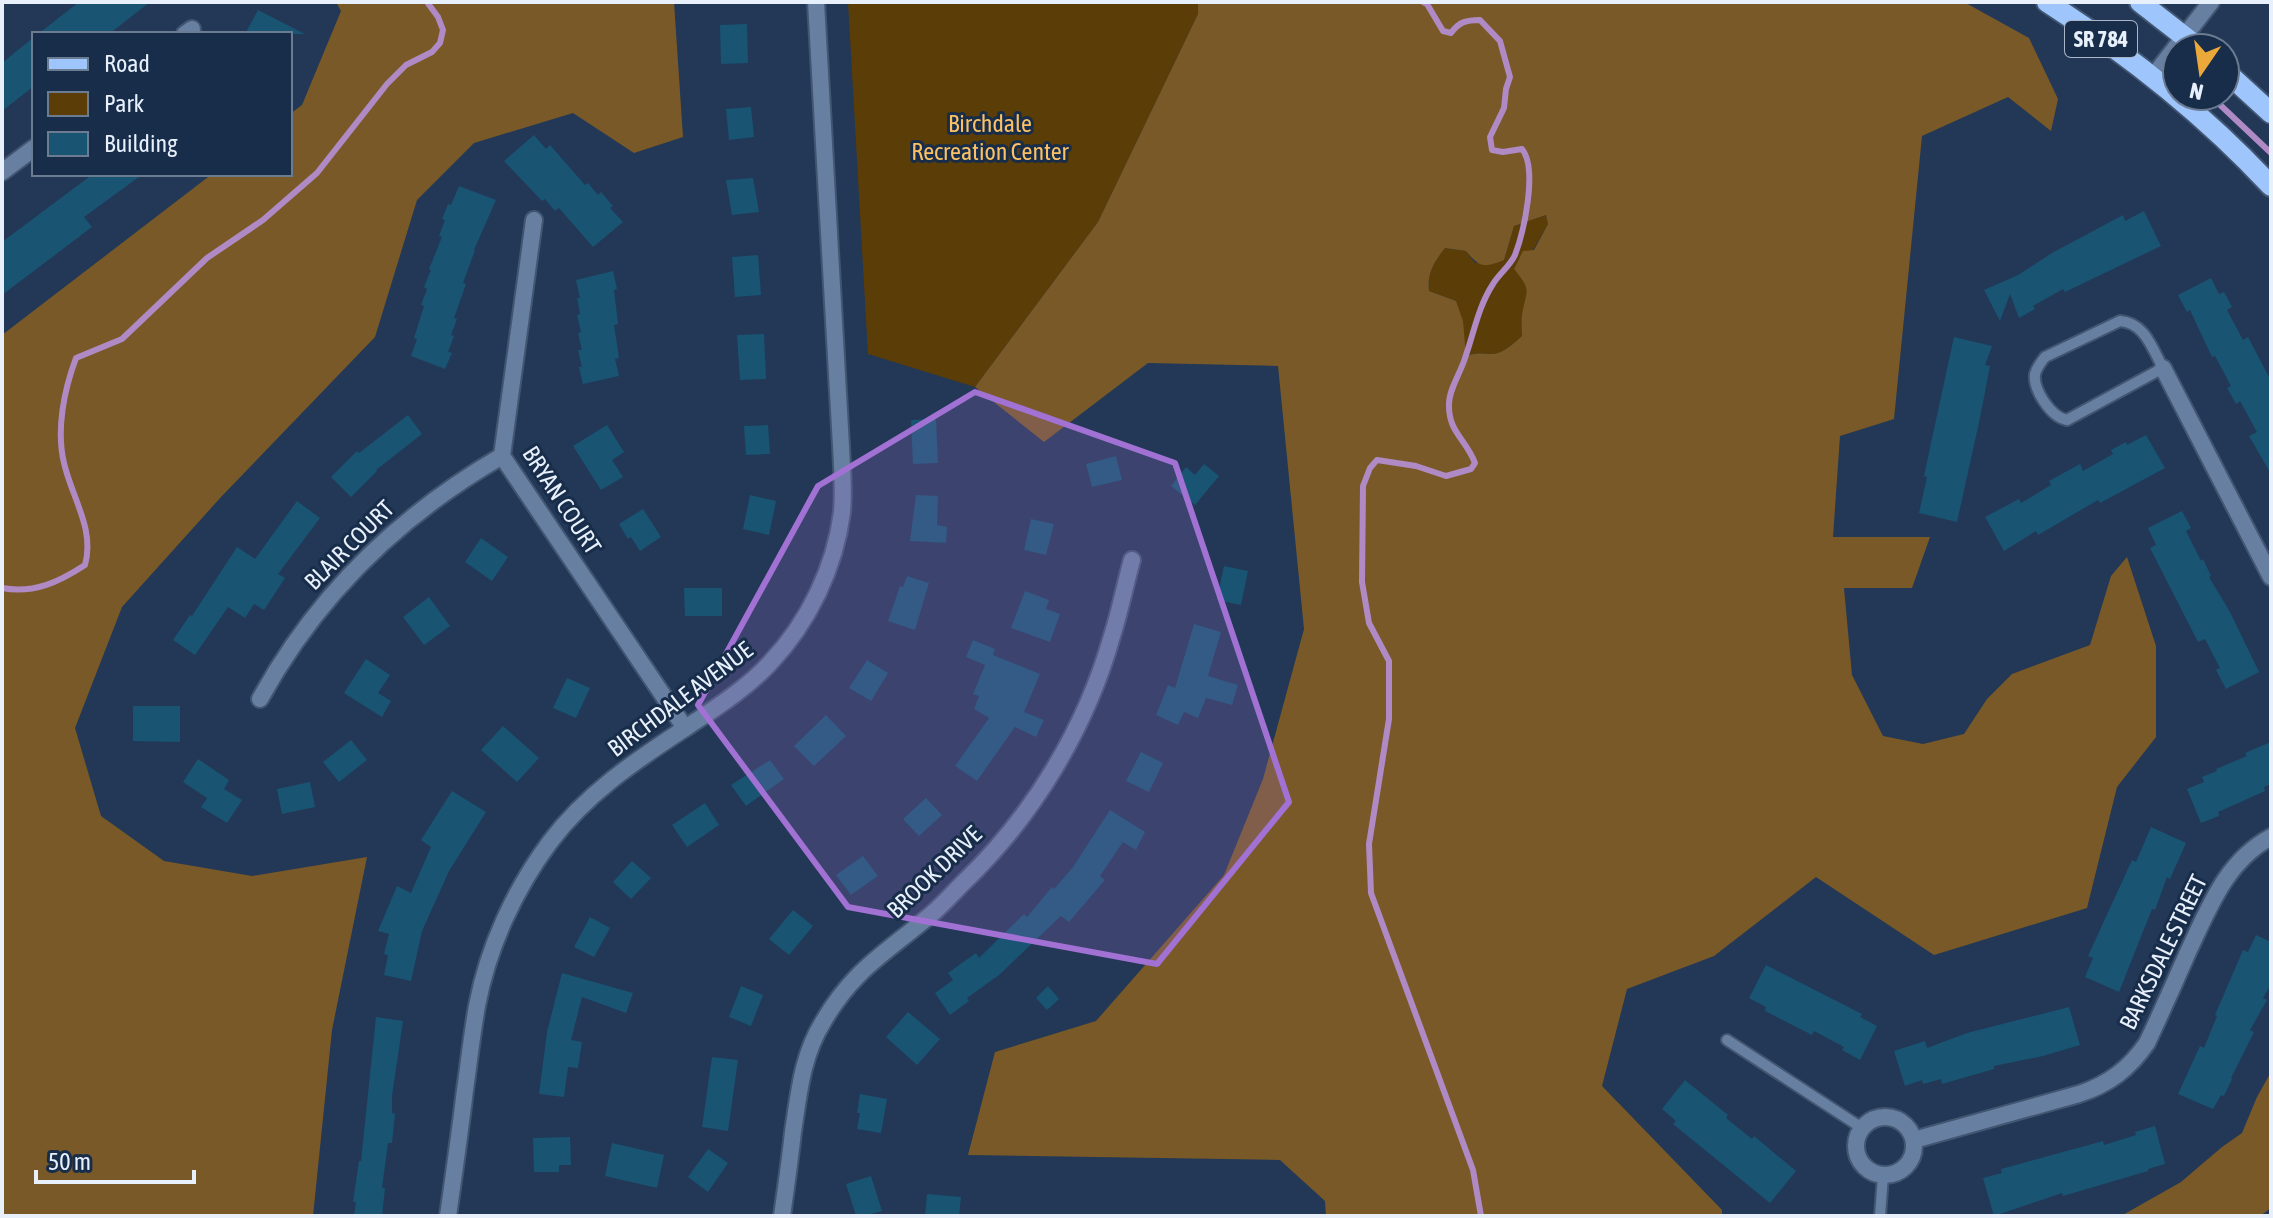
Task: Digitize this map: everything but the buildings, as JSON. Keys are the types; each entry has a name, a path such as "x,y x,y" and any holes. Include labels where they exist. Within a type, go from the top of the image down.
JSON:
{"main road":[{"name":"SR 784","path":"2047,2 2152,78 2206,123 2271,186"},
{"name":"SR 784","path":"2140,2 2179,32"},
{"path":"2241,86 2271,113"}],"street":[{"name":"BIRCHDALE AVENUE","path":"448,1216 477,1005 488,961 504,919 525,879 568,820 606,785 647,753 743,688 770,664 793,636 815,599 832,559 842,510 841,446 816,2"},
{"path":"2197,32 2211,2"},
{"path":"2152,78 2161,70"},
{"path":"2,172 32,150"},
{"name":"BRYAN COURT","path":"534,220 502,456 685,728"},
{"path":"2163,368 2271,577"},
{"name":"BLAIR COURT","path":"260,699 303,629 338,586 376,547 417,511 465,477 502,456"},
{"name":"BROOK DRIVE","path":"782,1216 801,1073 822,1023 863,969 933,912 979,868 1021,819 1072,737 1094,688 1112,638 1132,560"},
{"name":"BARKSDALE STREET","path":"1914,1140 2079,1094 2120,1074 2147,1043 2213,897 2227,874 2271,837"},
{"path":"1887,1117 1904,1124 1914,1140 1915,1149 1908,1165 1901,1171 1883,1176 1866,1169 1860,1162 1856,1145 1862,1128 1878,1118 1887,1117"}],"lane":[{"path":"2120,321 2131,322 2140,328 2163,368 2067,420 2059,418 2048,406 2035,377 2045,357 2120,321"},
{"path":"1727,1040 1862,1128"},
{"path":"1880,1216 1883,1176"}],"highlighted area":[{"path":"975,392 1175,463 1289,802 1157,964 848,907 698,705 818,486"}],"green space":[{"name":"Birchdale Recreation Center","path":"848,2 1198,2 1198,14 1098,222 975,387 868,354"},
{"path":"1546,215 1548,224 1533,250 1524,281 1528,294 1522,315 1522,336 1497,353 1466,356 1456,301 1429,291 1434,263 1444,248 1466,251 1475,263 1504,260 1514,226"}],"shaded area":[{"path":"336,2 674,2 683,137 634,153 573,113 474,143 417,200 375,337 221,497 122,607 75,728 101,816 164,861 252,876 367,857 332,1030 313,1216 2,1216 2,335 209,176 292,176 292,112 302,105 341,11"},
{"path":"1198,2 1964,2 2029,38 2058,99 2051,131 2008,97 1922,136 1894,419 1840,436 1833,537 1930,537 1912,588 1844,588 1852,675 1883,736 1923,744 1964,734 1987,699 2012,674 2090,645 2111,576 2127,557 2156,646 2156,737 2117,787 2087,908 1934,955 1816,877 1714,956 1627,989 1602,1086 1722,1210 1722,1216 1326,1216 1325,1201 1280,1160 968,1155 995,1052 1096,1021 1224,875 1263,779 1304,629 1278,366 1148,363 1044,442 975,387 1098,222 1198,14","holes":["1546,215 1548,224 1534,250 1523,251 1514,269 1527,291 1522,336 1497,353 1466,356 1463,321 1456,301 1429,291 1430,273 1438,258 1445,248 1466,251 1475,261 1483,265 1492,264 1504,260 1514,226"]},
{"path":"2271,1072 2271,1208 2260,1216 2121,1216 2181,1182 2242,1133"}],"waterway":[{"path":"2,588 25,589 46,585 85,565 85,526 64,463 61,437 65,397 76,358 122,339 207,258 263,220 317,173 387,84 406,65 432,52 440,43 443,30 427,2"},
{"path":"1423,2 1443,31 1451,33 1463,22 1480,20 1500,41 1510,77 1504,108 1490,137 1492,150 1522,149 1529,171 1525,216 1515,255 1488,293 1450,398 1451,422 1475,463 1471,469 1446,476 1416,466 1377,460 1363,486 1362,582 1369,623 1389,661 1389,719 1369,844 1371,893 1473,1170 1481,1216"},
{"path":"2228,112 2271,153"}]}
